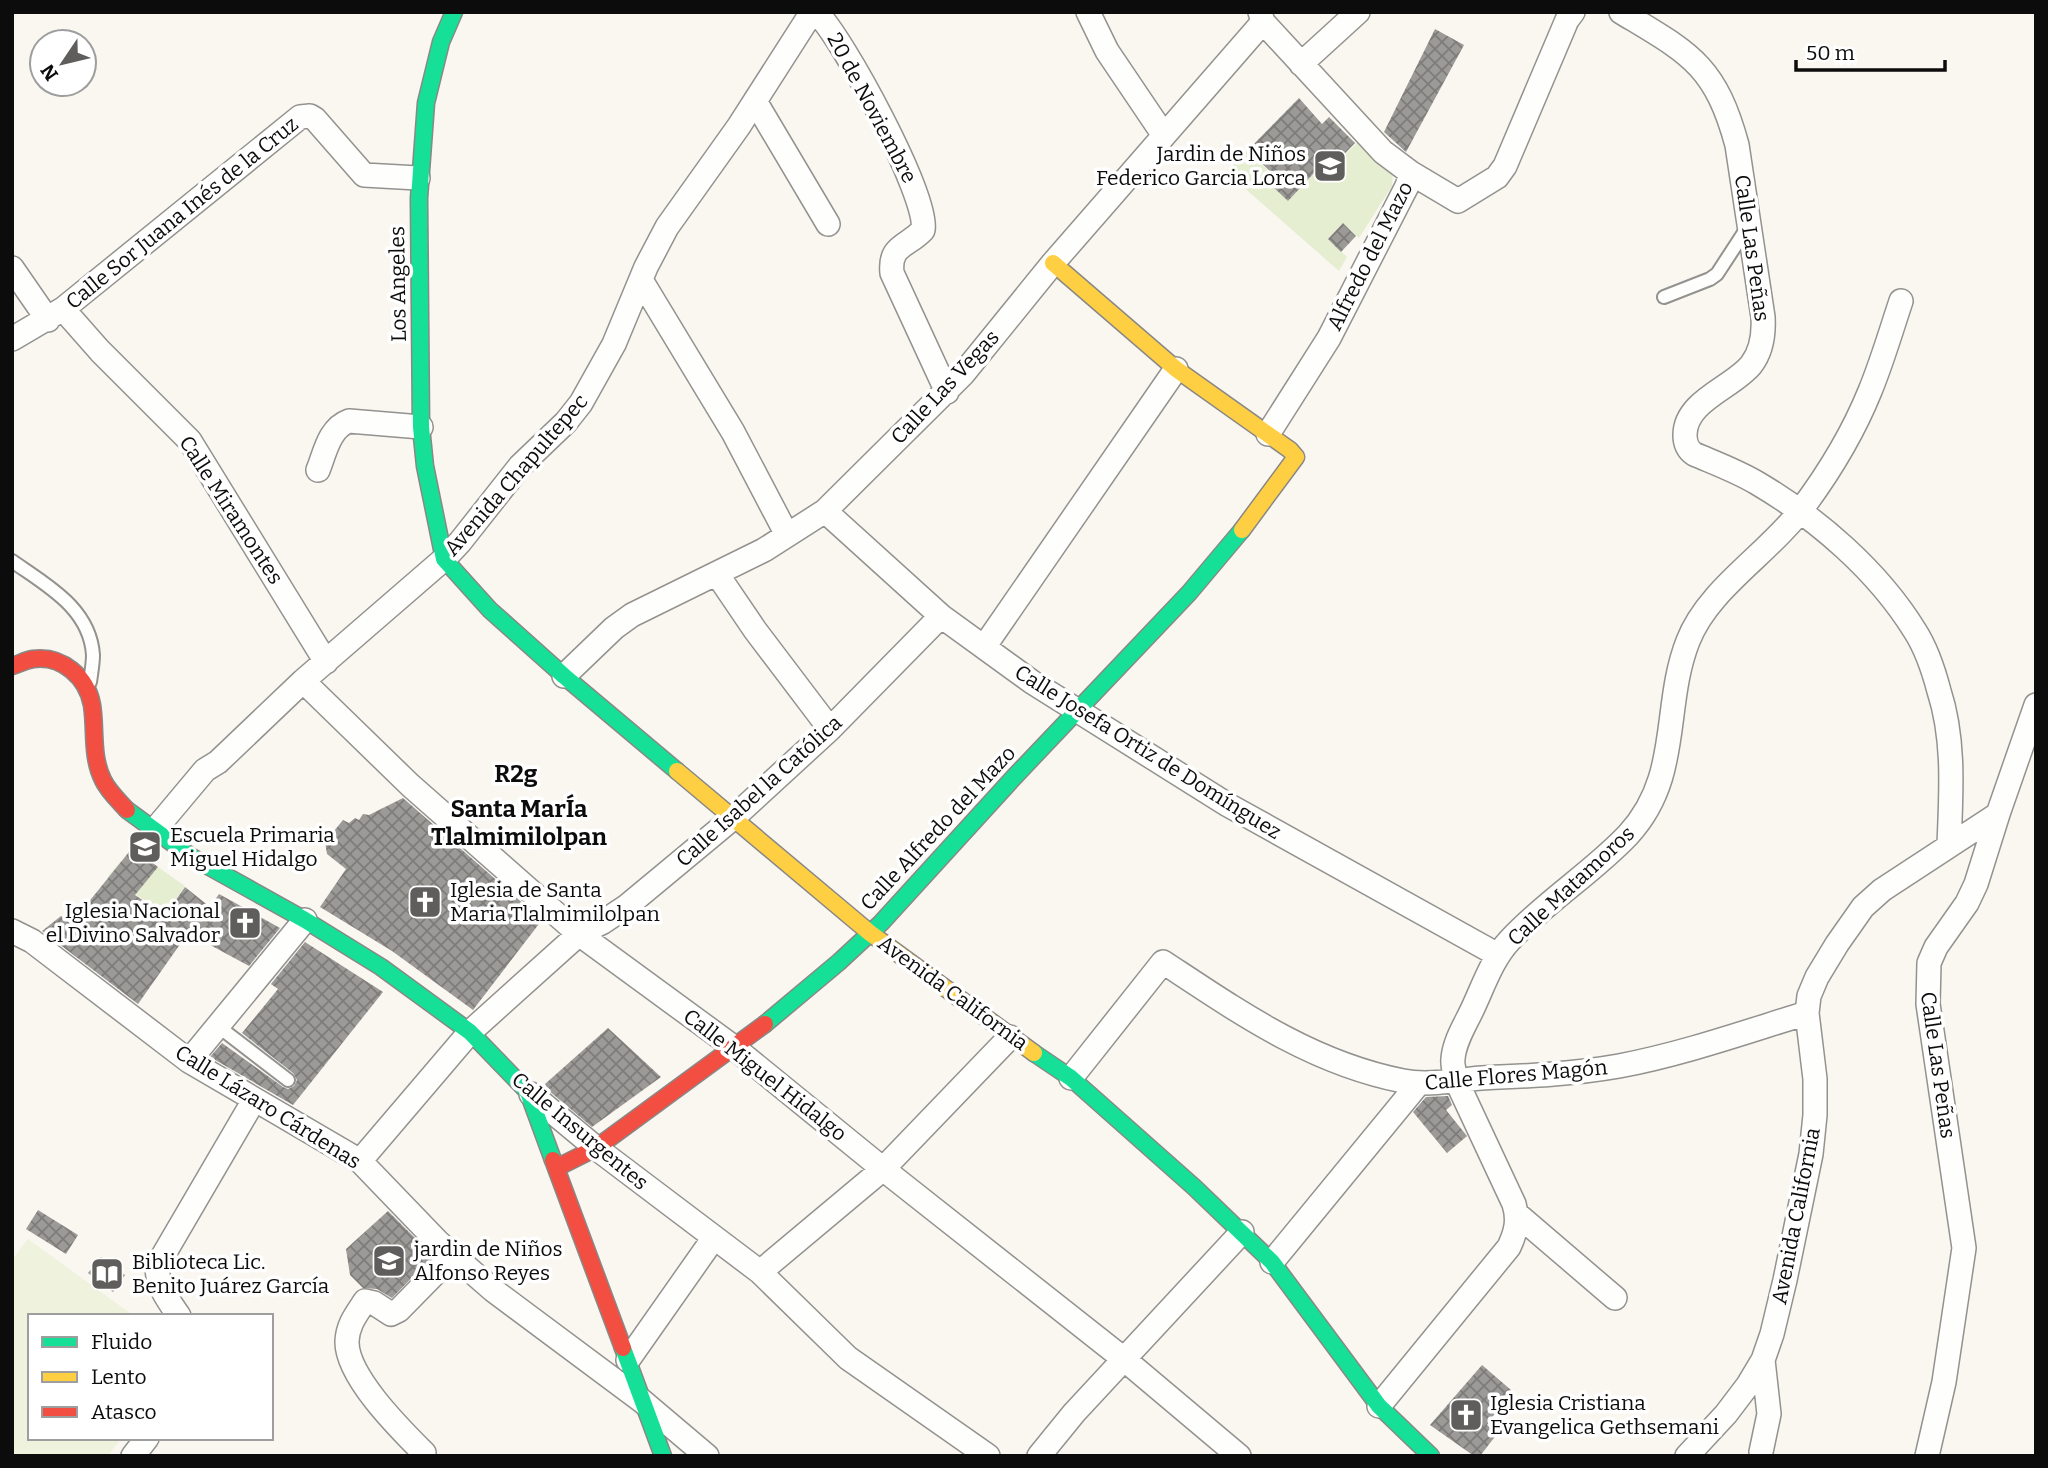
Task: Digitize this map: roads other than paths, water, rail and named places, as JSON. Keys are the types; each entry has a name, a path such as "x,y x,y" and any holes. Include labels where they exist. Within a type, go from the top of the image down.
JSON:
{"street":[{"name":"Los Angeles","path":"444,559 425,466 421,427 418,178 422,112 429,77 442,37 454,12"},
{"name":"Avenida Chapultepec","path":"153,832 205,770 218,762 303,681 444,559 520,466 566,422 581,403 614,344 667,227 814,12"},
{"name":"20 de Noviembre","path":"814,12 826,21 840,41 917,196 923,230 893,254 892,273 947,392"},
{"path":"1088,12 1124,79 1163,134"},
{"path":"1301,64 1358,12"},
{"name":"Alfredo del Mazo","path":"1268,434 1329,338 1407,186 1411,173 1458,201 1497,177 1505,166 1567,20 1573,12"},
{"name":"Calle Las Peñas","path":"1621,12 1687,53 1706,72 1716,88 1732,125 1737,145 1763,317 1764,335 1752,363 1687,419 1685,442 1694,454 1757,482 1800,512 1856,558 1896,603 1917,634 1940,691 1946,720 1951,770 1949,845"},
{"path":"1262,17 1301,64 1383,152 1411,173"},
{"name":"Calle Las Vegas","path":"564,676 614,628 632,615 764,550 825,511 947,392 1052,263 1262,17"},
{"path":"755,101 828,224"},
{"name":"Calle Sor Juana Inés de la Cruz","path":"12,339 55,314 176,219 290,124 305,115 315,119 364,174 418,178"},
{"path":"1052,263 1176,369 1268,434"},
{"name":"Calle Miramontes","path":"12,268 55,314 100,351 190,441 326,662"},
{"path":"641,280 733,432 787,535"},
{"name":"Calle Matamoros","path":"1518,1215 1456,1080 1453,1059 1456,1044 1499,955 1510,940 1628,835 1646,812 1660,784 1668,756 1681,666 1694,626 1714,600 1800,512 1852,429 1871,390 1901,301"},
{"path":"984,647 1176,369"},
{"path":"318,470 334,432 349,421 421,427"},
{"name":"Calle Alfredo del Mazo","path":"555,1168 596,1148 759,1029 870,933 1226,551 1293,465 1296,457 1268,434"},
{"name":"Calle Josefa Ortiz de Domínguez","path":"825,511 941,616 1043,689 1079,709 1228,805 1499,955"},
{"name":"Avenida California","path":"444,559 490,610 564,676 870,933 1010,1037 1071,1078 1242,1232 1272,1262 1379,1406 1431,1456"},
{"path":"717,574 755,630 830,729"},
{"name":"Calle Isabel la Católica","path":"360,1161 470,1032 579,934 627,906 733,818 830,729 941,616"},
{"path":"12,666 34,659 54,661 71,668 89,693"},
{"name":"Calle Miguel Hidalgo","path":"303,681 410,785 579,934 733,1046 1125,1360 1239,1456"},
{"name":"Calle Insurgentes","path":"89,693 93,746 103,781 130,814 153,832 229,880 306,920 381,967 470,1032 528,1092 596,1148 760,1272 848,1358 988,1456"},
{"path":"1998,814 2036,705"},
{"name":"Calle Las Peñas","path":"1927,1456 1942,1394 1964,1248 1928,1004 1929,963 1936,947 1976,884 1998,814"},
{"name":"Avenida California","path":"1687,1456 1726,1414 1763,1360 1786,1279 1811,1154 1815,1079 1807,1013 1809,996 1817,977 1863,907 1895,880 1998,814"},
{"path":"189,1061 306,920"},
{"name":"Calle Lázaro Cárdenas","path":"12,931 33,941 189,1061 360,1161 452,1255 493,1290 642,1401 707,1456"},
{"name":"Calle Flores Magón","path":"1071,1078 1163,962 1283,1039 1380,1076 1419,1083 1564,1073 1618,1066 1674,1053 1807,1013"},
{"path":"760,1272 883,1168 1010,1037"},
{"path":"1272,1262 1419,1083"},
{"path":"528,1092 663,1456"},
{"path":"178,1314 162,1291 157,1277 157,1266 254,1100"},
{"path":"1518,1215 1615,1297"},
{"path":"1379,1406 1509,1247 1516,1232 1518,1215"},
{"path":"1039,1456 1074,1413 1242,1232"},
{"path":"628,1360 713,1238"},
{"path":"424,1454 388,1416 370,1392 347,1350 348,1338 354,1315 365,1301 374,1303 391,1314 409,1301 452,1255"},
{"path":"1761,1452 1769,1406 1763,1360"},
{"path":"133,1456 145,1440"}],"lane":[{"path":"1664,297 1717,274 1749,225"},
{"path":"12,561 62,597 78,613 89,635 93,656 89,693"},
{"path":"219,1027 288,1080"}],"place":[{"name":"Jardin de Niños Federico Garcia Lorca","path":"1330,166"},
{"name":"Escuela Primaria Miguel Hidalgo","path":"145,847"},
{"name":"Iglesia de Santa Maria Tlalmimilolpan","path":"425,902"},
{"name":"Iglesia Nacional el Divino Salvador","path":"245,923"},
{"name":"jardin de Niños Alfonso Reyes","path":"389,1261"},
{"name":"Biblioteca Lic. Benito Juárez García","path":"107,1274"},
{"name":"Iglesia Cristiana Evangelica Gethsemani","path":"1466,1415"}],"district":[{"name":"R2g","path":"516,774"},
{"name":"Santa MarÍa Tlalmimilolpan","path":"519,823"}]}
